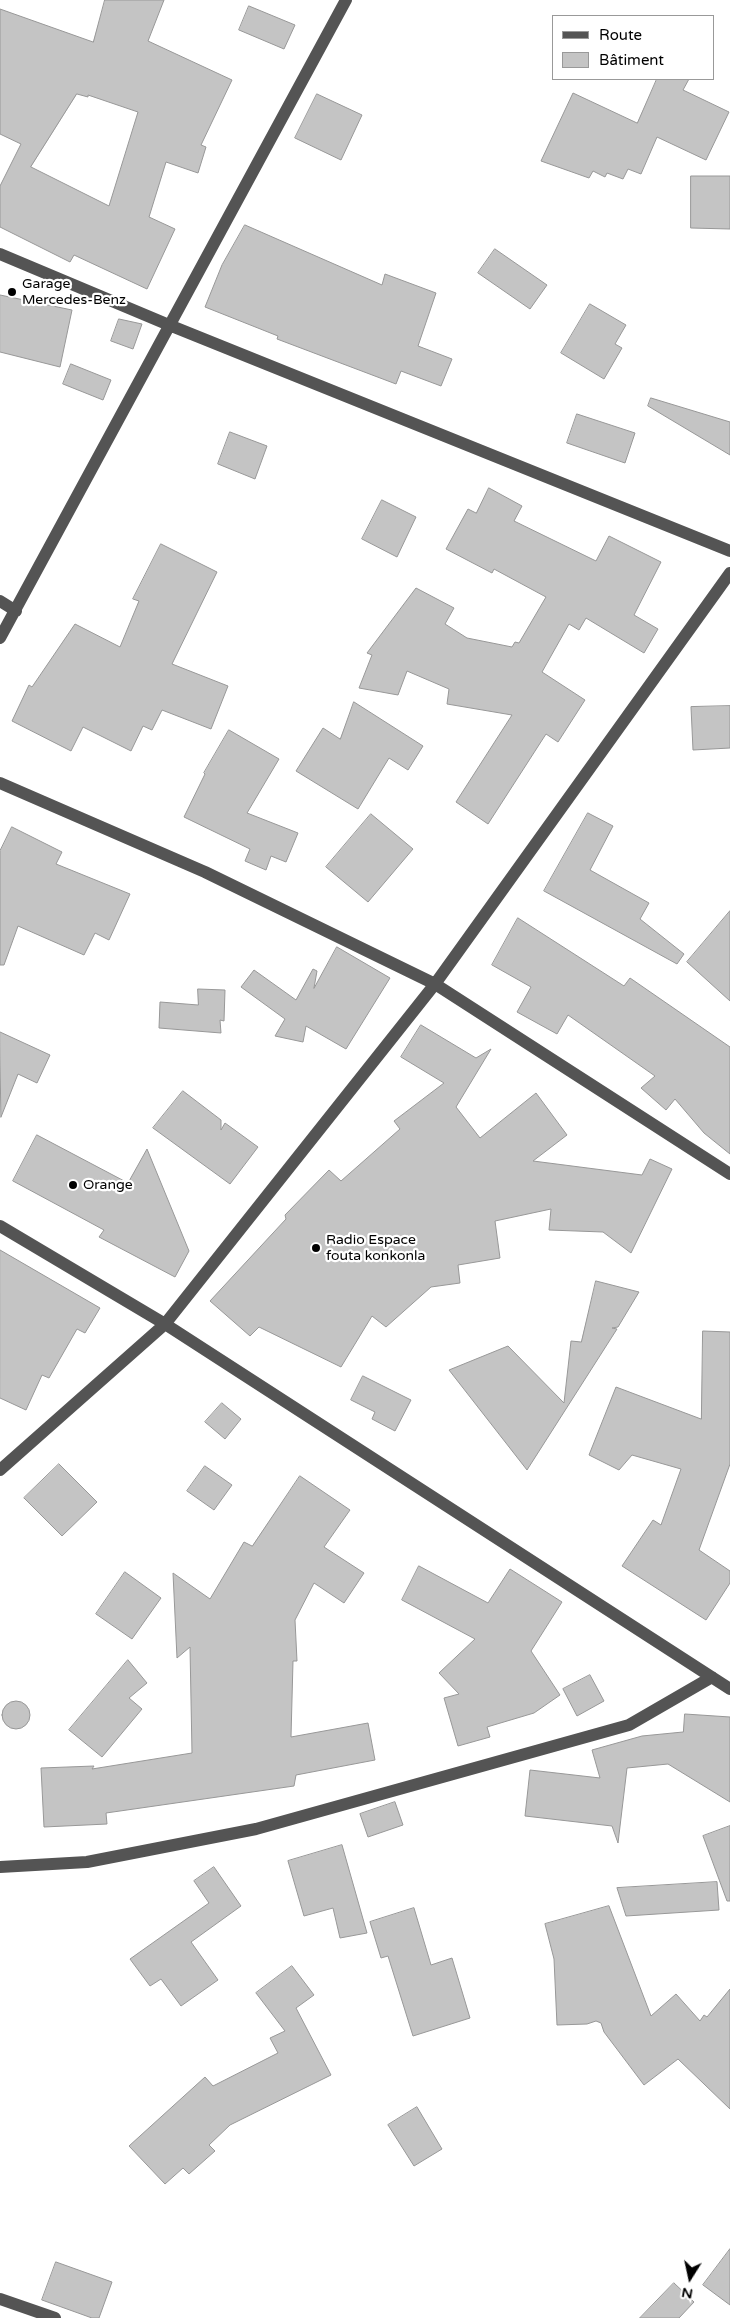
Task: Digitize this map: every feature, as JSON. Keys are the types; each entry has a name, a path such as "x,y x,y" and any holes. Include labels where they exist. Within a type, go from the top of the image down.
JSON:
{"street":[{"path":"0,638 346,0"},
{"path":"0,254 169,325 730,550"},
{"path":"0,1470 165,1324 435,984 730,573"},
{"path":"0,602 16,610"},
{"path":"0,783 205,872 435,984 730,1174"},
{"path":"0,1226 165,1324 730,1689"},
{"path":"0,1867 87,1862 256,1829 628,1725 712,1677"},
{"path":"0,2299 55,2318"}],"building":[{"path":"105,0 164,0 148,41 232,80 201,145 206,147 198,173 166,162 149,217 175,229 147,289 74,255 70,262 0,227 0,186 21,144 0,134 0,9 93,42","holes":["77,94 88,97 88,95 138,112 109,206 31,167"]},
{"path":"249,6 295,25 284,49 239,30"},
{"path":"657,80 688,80 683,90 729,112 706,160 657,137 641,174 628,169 623,179 607,173 605,177 593,171 589,178 541,161 573,93 637,123"},
{"path":"317,94 362,115 341,160 295,138"},
{"path":"691,176 730,176 730,229 691,228"},
{"path":"245,225 382,285 385,274 436,293 418,346 452,359 441,386 401,371 396,384 277,339 278,336 205,307 222,265"},
{"path":"495,249 547,285 530,309 478,273"},
{"path":"0,295 72,310 60,367 0,352"},
{"path":"590,304 626,325 615,344 622,348 604,379 561,353"},
{"path":"119,319 142,324 133,349 111,341"},
{"path":"71,364 111,380 103,400 63,384"},
{"path":"651,398 730,422 730,455 648,406"},
{"path":"577,414 635,433 625,463 567,443"},
{"path":"230,432 267,446 255,479 218,464"},
{"path":"489,488 522,506 514,521 596,561 609,536 661,562 634,615 658,629 644,653 586,618 579,630 569,624 542,672 585,700 558,742 546,734 488,824 456,802 512,715 447,704 449,689 407,671 398,695 359,688 372,655 367,653 416,588 454,608 445,624 467,638 512,647 515,642 519,643 546,597 494,569 492,573 446,549 468,509 476,513"},
{"path":"382,500 416,517 397,557 362,539"},
{"path":"161,544 217,572 172,664 228,686 211,729 162,710 152,730 143,726 131,751 83,727 71,751 12,721 29,685 32,687 75,624 120,647 139,601 133,599"},
{"path":"354,702 423,746 408,770 389,758 358,809 296,771 323,728 340,739"},
{"path":"730,706 730,748 693,750 691,707"},
{"path":"229,730 279,759 247,813 298,833 286,862 271,856 266,870 245,861 250,849 184,817 204,773"},
{"path":"588,813 613,826 590,870 649,903 640,919 684,954 677,964 544,891"},
{"path":"371,814 413,849 368,902 326,867"},
{"path":"12,827 62,852 56,864 130,894 109,940 95,933 84,955 18,926 4,965 0,965 0,851"},
{"path":"730,911 730,1001 687,962"},
{"path":"518,918 624,986 630,978 730,1047 730,1154 704,1133 675,1099 666,1110 641,1088 655,1076 568,1015 557,1034 517,1012 531,987 492,965"},
{"path":"337,947 390,978 346,1049 306,1026 303,1042 275,1036 285,1019 241,987 254,970 296,1000 313,969 317,971 314,988"},
{"path":"198,989 225,990 224,1021 220,1020 221,1033 159,1028 160,1002 198,1005"},
{"path":"421,1025 476,1058 491,1049 456,1107 480,1138 536,1093 567,1135 533,1161 642,1175 650,1159 672,1169 631,1253 603,1232 549,1230 551,1209 495,1221 500,1258 458,1265 460,1283 431,1287 386,1327 372,1316 341,1367 259,1327 250,1336 210,1301 286,1219 285,1215 329,1170 341,1181 400,1129 394,1121 444,1083 401,1057"},
{"path":"0,1032 50,1055 37,1083 18,1074 1,1117"},
{"path":"183,1091 221,1120 221,1130 225,1123 258,1147 230,1184 153,1128"},
{"path":"37,1135 128,1183 147,1149 189,1251 175,1277 99,1237 104,1230 13,1181"},
{"path":"0,1250 100,1308 85,1333 77,1329 49,1378 42,1375 26,1410 0,1398"},
{"path":"596,1281 639,1292 618,1327 612,1328 617,1329 527,1470 449,1370 508,1346 564,1403 571,1341 581,1342"},
{"path":"703,1331 730,1332 730,1464 699,1550 730,1571 730,1583 706,1620 622,1566 653,1520 661,1525 681,1469 632,1455 619,1470 589,1455 616,1387 701,1419"},
{"path":"363,1376 411,1400 395,1431 372,1419 375,1412 351,1400"},
{"path":"222,1403 241,1419 225,1439 205,1422"},
{"path":"59,1464 97,1502 62,1536 24,1498"},
{"path":"205,1466 232,1485 214,1510 187,1491"},
{"path":"300,1476 350,1510 324,1547 364,1573 344,1603 314,1583 295,1620 297,1661 293,1661 291,1737 368,1723 375,1760 296,1775 294,1786 106,1813 107,1824 44,1827 41,1768 94,1766 92,1769 192,1753 190,1647 177,1658 173,1573 210,1599 244,1542 252,1546"},
{"path":"419,1566 488,1603 510,1569 562,1602 531,1651 560,1695 534,1713 487,1727 490,1737 458,1746 444,1698 459,1694 439,1673 475,1639 402,1600"},
{"path":"125,1572 161,1598 132,1639 96,1614"},
{"path":"128,1660 147,1683 129,1698 142,1709 102,1757 69,1730"},
{"path":"590,1675 604,1701 577,1716 563,1689"},
{"path":"16,1701 26,1705 30,1715 26,1725 16,1729 6,1725 2,1715 6,1705"},
{"path":"685,1714 730,1717 730,1802 668,1764 627,1768 618,1843 612,1826 525,1816 530,1770 600,1778 592,1750 642,1736 683,1732"},
{"path":"395,1802 403,1825 368,1837 360,1814"},
{"path":"730,1826 730,1901 727,1901 703,1836"},
{"path":"342,1845 367,1933 340,1938 333,1908 304,1916 288,1861"},
{"path":"214,1867 241,1906 191,1942 218,1980 181,2006 161,1979 150,1986 130,1959 209,1903 194,1881"},
{"path":"717,1882 719,1910 626,1916 617,1888"},
{"path":"609,1906 651,2016 676,1994 700,2021 704,2015 707,2017 730,1989 730,2109 678,2059 644,2085 604,2032 601,2023 596,2021 587,2024 557,2025 554,1959 545,1924"},
{"path":"414,1908 431,1965 452,1958 470,2018 413,2036 388,1956 381,1958 370,1922"},
{"path":"292,1966 314,1995 296,2008 331,2075 230,2125 209,2145 215,2151 189,2174 183,2168 165,2184 129,2146 205,2077 213,2086 278,2053 270,2038 285,2031 256,1993"},
{"path":"417,2107 442,2149 414,2166 388,2125"},
{"path":"730,2249 730,2305 703,2285"},
{"path":"56,2262 112,2282 99,2318 92,2318 42,2300"},
{"path":"674,2283 694,2302 679,2318 640,2318"}],"place":[{"name":"Garage Mercedes-Benz","path":"12,292"},
{"name":"Orange","path":"73,1185"},
{"name":"Radio Espace fouta konkonla","path":"316,1248"}]}
